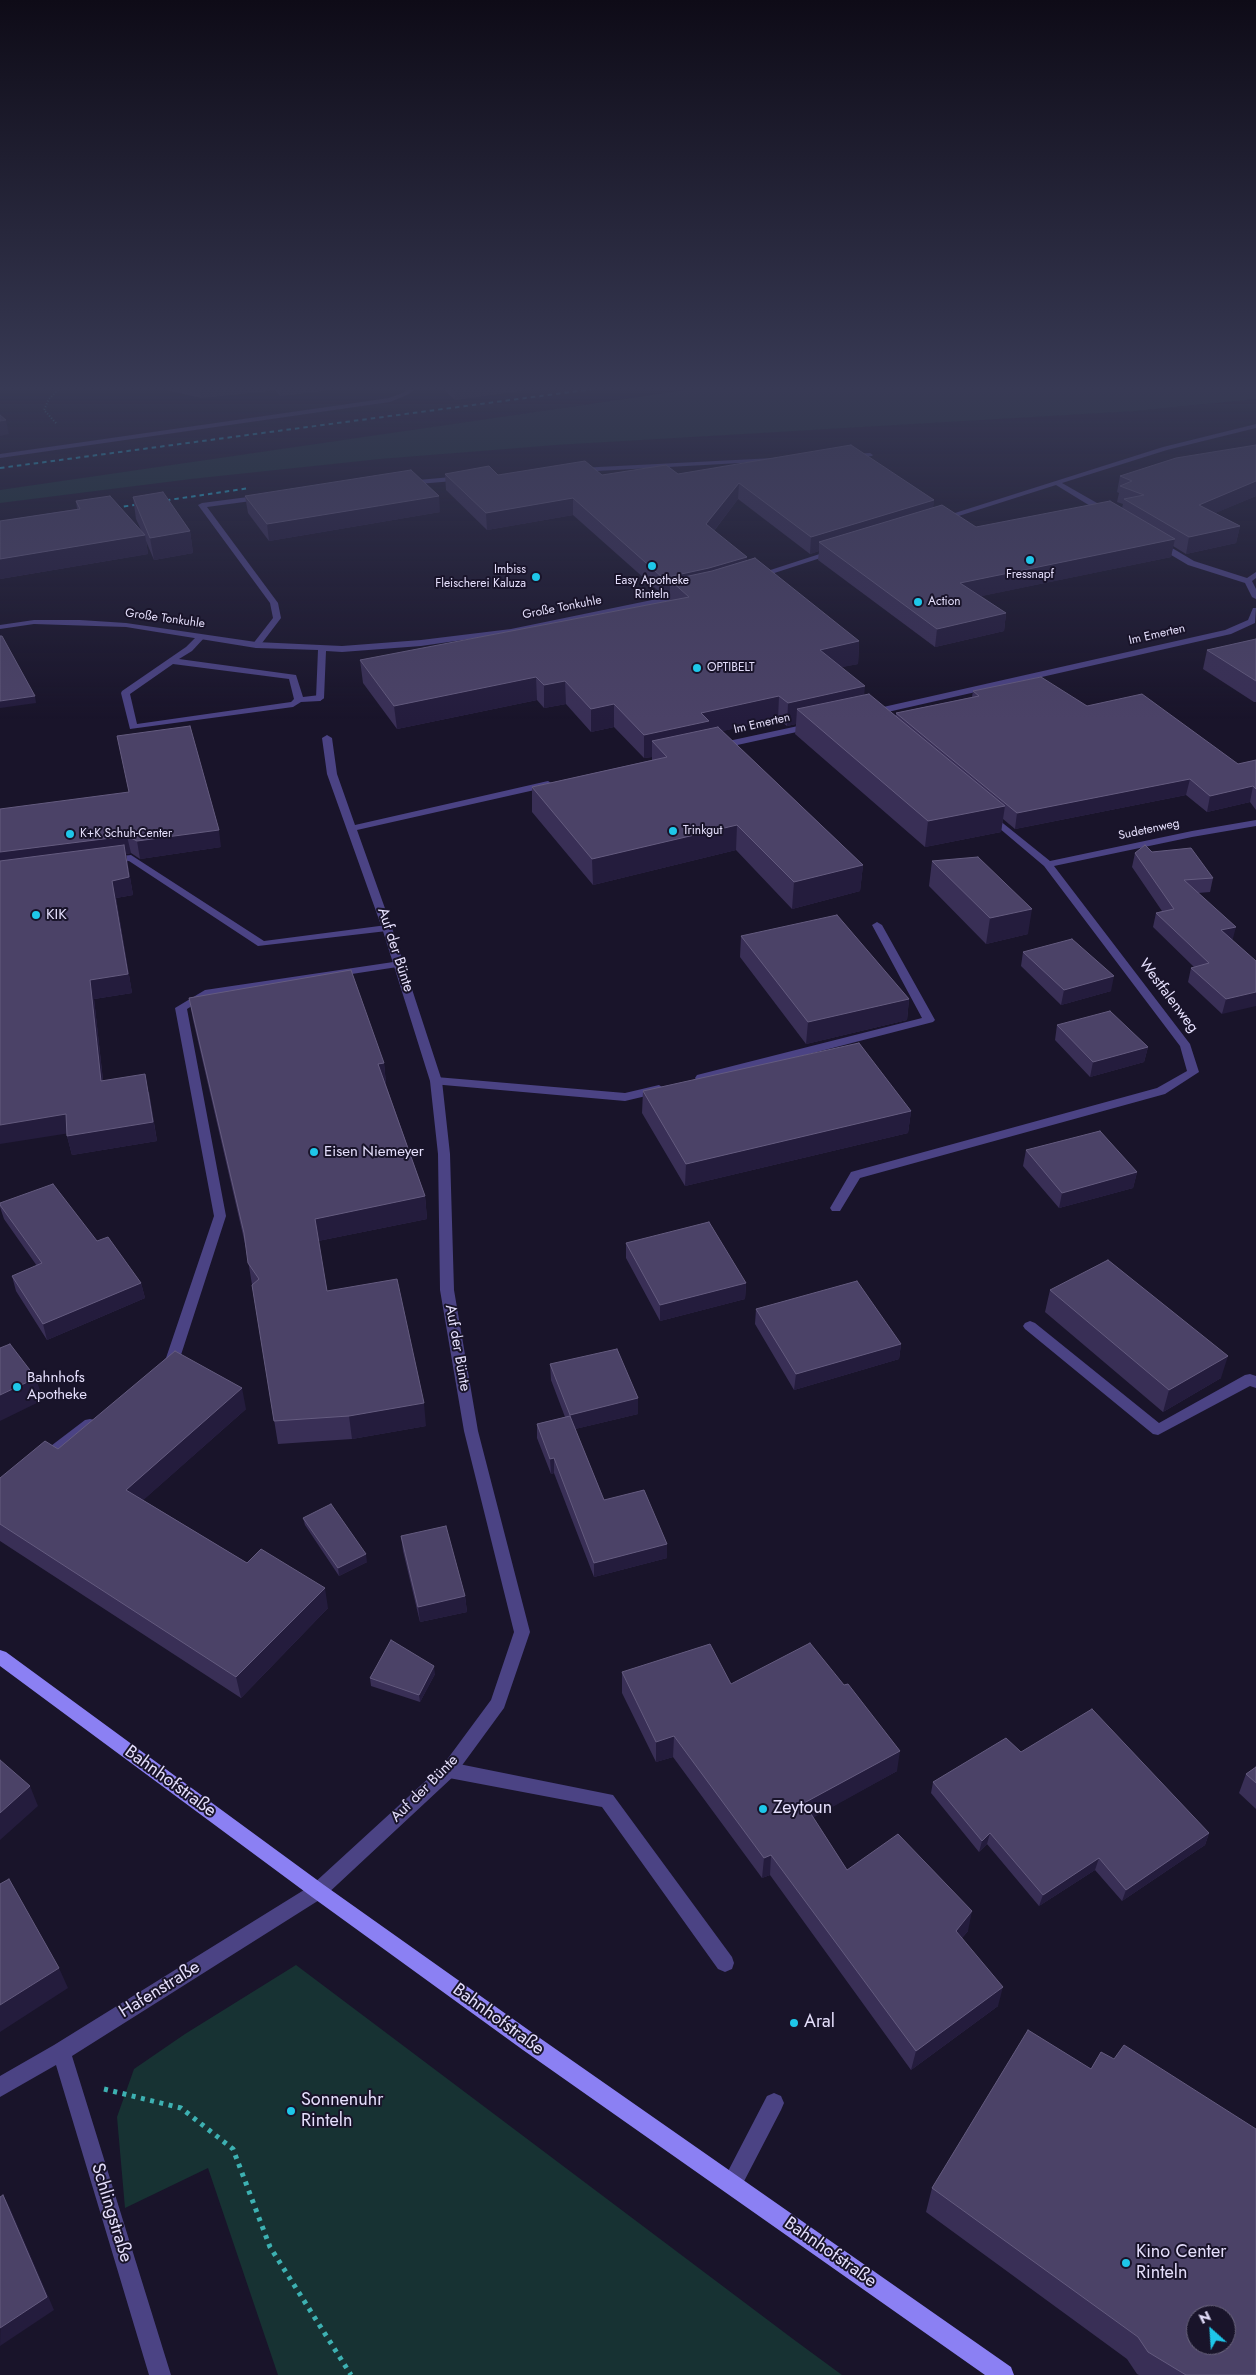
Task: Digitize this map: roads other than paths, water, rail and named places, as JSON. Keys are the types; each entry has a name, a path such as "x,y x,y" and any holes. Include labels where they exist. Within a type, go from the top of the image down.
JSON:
{"main road":[{"name":"Bahnhofstraße","path":"0,1656 318,1891 530,2043 1003,2375"}],"street":[{"path":"256,645 277,618 274,603 202,506 258,498"},
{"path":"936,520 1006,498"},
{"path":"1082,498 1119,520"},
{"path":"1151,539 1191,564 1248,581 1256,597"},
{"path":"746,579 844,549"},
{"path":"1248,581 1256,574"},
{"name":"Große Tonkuhle","path":"0,626 34,622 126,625 256,645 322,648 421,643 511,631 691,593"},
{"name":"Im Emerten","path":"868,716 1228,632 1252,621 1256,610"},
{"path":"201,637 189,649 125,693 133,727 292,704 299,700 320,698 322,648"},
{"path":"171,661 293,676 299,700"},
{"name":"Im Emerten","path":"713,748 820,724"},
{"name":"Auf der Bünte","path":"318,1891 449,1770 498,1703 522,1632 472,1431 447,1290 444,1154 436,1081 388,928 332,774 326,738"},
{"path":"353,828 557,782"},
{"name":"Westfalenweg","path":"836,1208 855,1174 1161,1092 1193,1072 1186,1046 1048,864 982,809"},
{"name":"Sudetenweg","path":"1048,864 1192,834 1256,823"},
{"path":"103,861 131,858 262,944 388,928"},
{"path":"692,1081 929,1020 877,924"},
{"path":"156,1373 172,1361 220,1216 181,1008 204,993 400,964"},
{"path":"436,1081 625,1098 672,1086"},
{"path":"1030,1326 1158,1430 1250,1379 1256,1384"},
{"path":"31,1468 102,1415"},
{"path":"449,1770 607,1800 726,1963"},
{"name":"Hafenstraße","path":"0,2088 318,1891"},
{"name":"Schlingstraße","path":"60,2052 71,2081 160,2375"},
{"path":"732,2184 774,2103"}],"railway":[{"path":"107,509 183,498"}],"place":[{"name":"Fressnapf","path":"1030,560"},
{"name":"Easy Apotheke Rinteln","path":"652,566"},
{"name":"Imbiss Fleischerei Kaluza","path":"536,577"},
{"name":"Action","path":"918,602"},
{"name":"OPTIBELT","path":"697,668"},
{"name":"Trinkgut","path":"673,831"},
{"name":"K+K Schuh-Center","path":"70,834"},
{"name":"KIK","path":"36,915"},
{"name":"Eisen Niemeyer","path":"314,1152"},
{"name":"Bahnhofs Apotheke","path":"17,1387"},
{"name":"Zeytoun","path":"763,1809"},
{"name":"Aral","path":"794,2023"},
{"name":"Sonnenuhr Rinteln","path":"291,2111"},
{"name":"Kino Center Rinteln","path":"1126,2263"}]}
